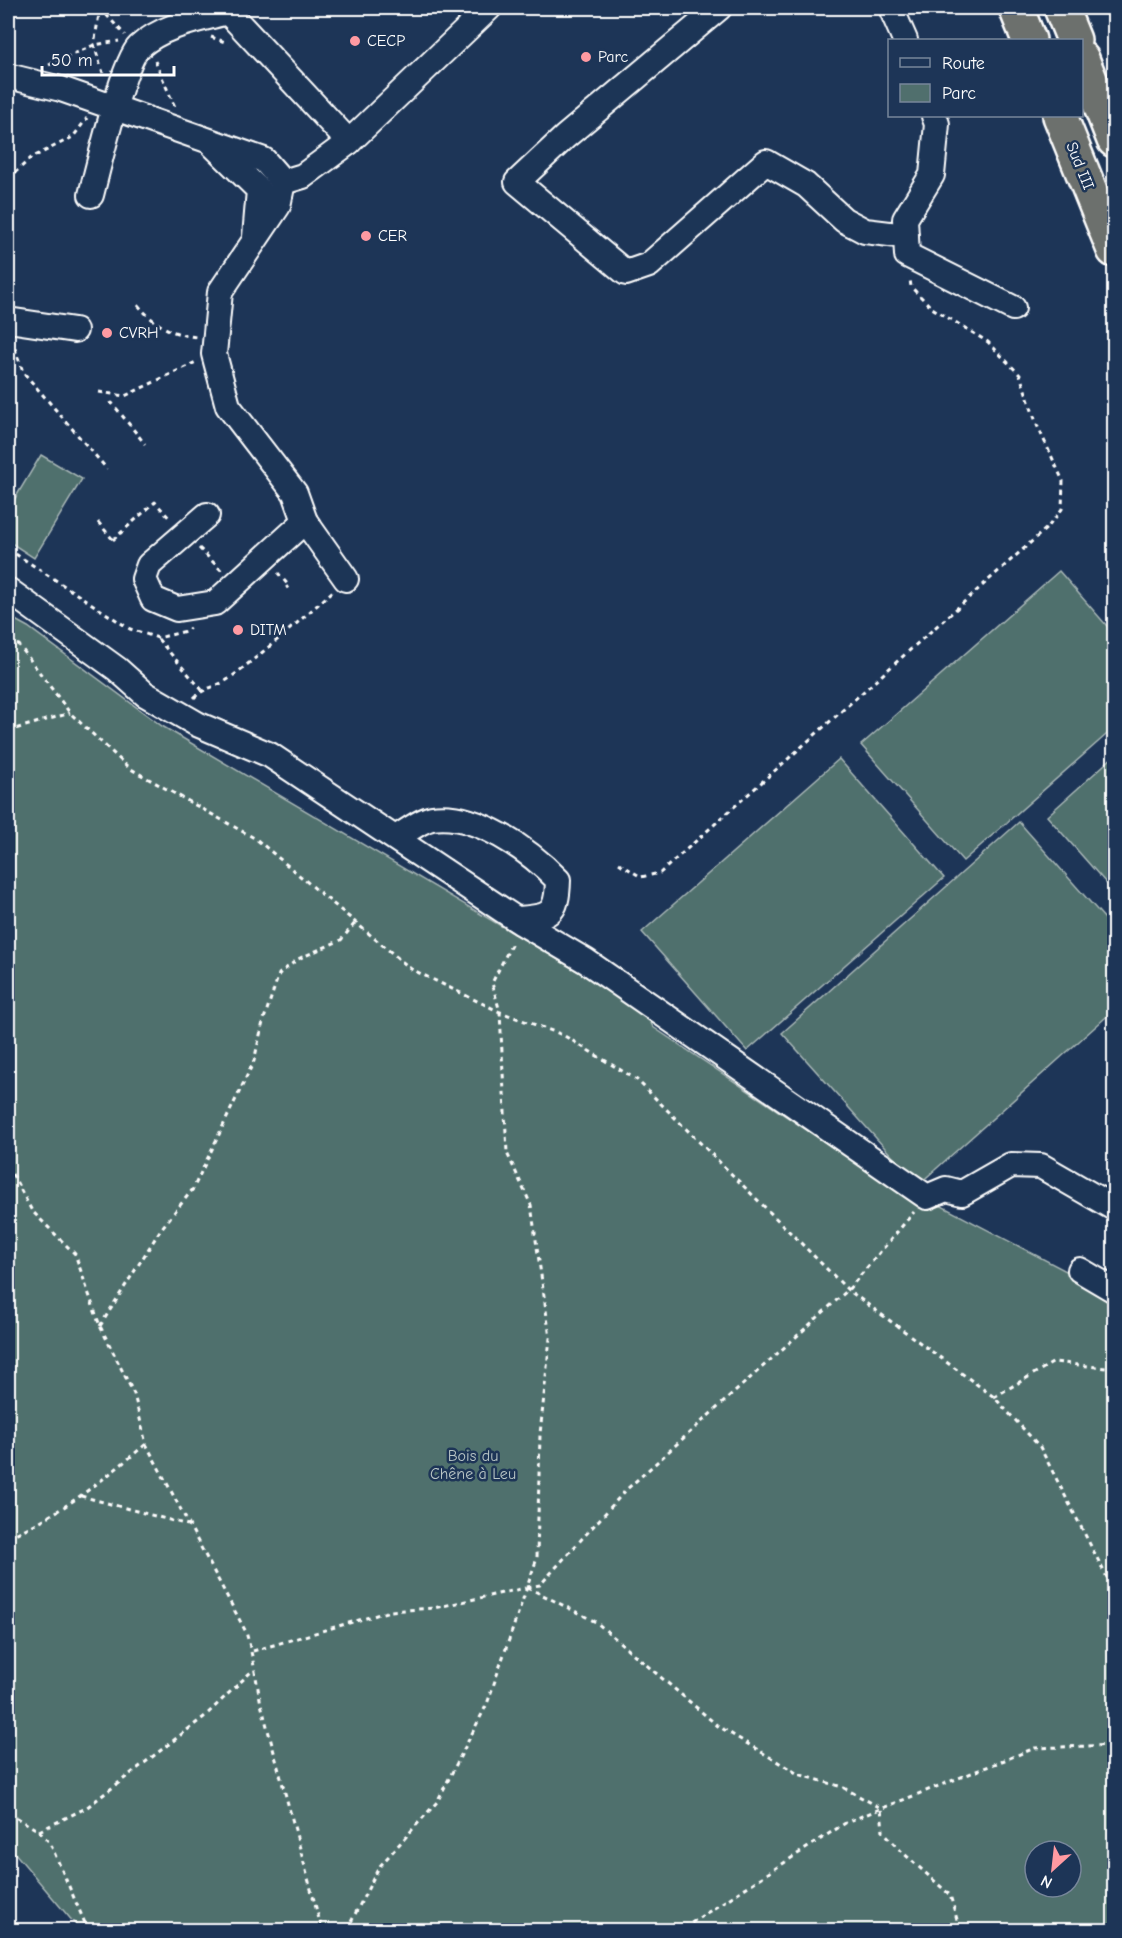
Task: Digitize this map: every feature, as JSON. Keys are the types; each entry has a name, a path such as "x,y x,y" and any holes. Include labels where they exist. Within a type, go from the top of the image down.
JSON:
{"highway":[{"path":"1016,8 1029,39"},
{"path":"1061,8 1074,39"},
{"path":"1083,62 1114,140"},
{"name":"Sud III","path":"1060,117 1114,250"}],"street":[{"path":"283,182 303,176 349,142 489,8"},
{"path":"719,8 565,137 517,182 626,273 649,265 766,162 806,185 844,219 865,231 906,245 1013,308"},
{"path":"891,8 905,39"},
{"path":"91,195 107,105 137,49 137,41 178,24 231,10 349,142"},
{"path":"14,77 107,105 264,160 283,182"},
{"path":"906,245 905,219 932,175 937,124 934,117"},
{"path":"198,137 259,190 255,237"},
{"path":"283,182 278,206 220,292 215,347 228,406 295,493 305,521 346,579"},
{"path":"9,320 75,330"},
{"path":"207,515 149,565 144,579 153,599 177,609 215,603 305,521"},
{"path":"8,590 117,669 146,694 197,724 270,755 519,921 586,961 927,1197 946,1189 962,1193 1011,1165 1041,1166 1114,1208"},
{"path":"396,838 431,818 459,819 506,837 539,860 558,880 557,899 551,912 545,918 519,921"},
{"path":"1080,1270 1114,1290"}],"path":[{"path":"100,8 113,22"},
{"path":"8,179 31,158 73,137 107,105 94,45 100,8"},
{"path":"14,77 94,45 137,41 198,137"},
{"path":"619,863 641,877 660,873 1048,527 1062,509 1063,481 1037,425 1020,375 988,342 932,308 911,287 906,245"},
{"path":"138,305 153,323 179,335 215,347"},
{"path":"9,320 12,340 23,372 107,469"},
{"path":"99,392 125,396 215,347"},
{"path":"110,405 112,403 145,444"},
{"path":"98,522 114,541 155,502 236,585"},
{"path":"8,549 130,629 158,638 186,631 215,603"},
{"path":"272,565 288,586 286,588"},
{"path":"193,699 202,690 223,683 273,645 346,579"},
{"path":"158,638 202,690"},
{"path":"8,642 19,645 70,713 129,768 256,839 411,969 500,1012 563,1035 637,1080 848,1290 994,1397 1040,1447 1114,1591"},
{"path":"189,675 194,670"},
{"path":"8,731 70,713"},
{"path":"347,1930 379,1867 437,1802 487,1704 537,1558 540,1434 550,1338 531,1205 507,1153 500,1012 492,983 519,921"},
{"path":"100,1326 161,1228 193,1189 254,1061 262,1022 279,974 298,959 341,940 356,922"},
{"path":"8,1166 9,1174 32,1211 75,1254 100,1326 134,1394 146,1444 246,1632 322,1930"},
{"path":"252,1651 390,1611 434,1608 540,1585 627,1489 848,1290 927,1197"},
{"path":"994,1397 1054,1362 1114,1369"},
{"path":"8,1537 42,1522 81,1496 146,1444"},
{"path":"81,1496 188,1525"},
{"path":"526,1587 596,1622 718,1726 798,1774 842,1787 881,1808"},
{"path":"39,1831 86,1808 204,1717 254,1670"},
{"path":"675,1930 685,1927 847,1822 1035,1748 1114,1745"},
{"path":"881,1808 883,1831 901,1851 950,1895 960,1930"},
{"path":"8,1813 39,1831 50,1843 88,1930"}],"green space":[{"path":"41,455 82,479 34,558 8,541 8,510"},
{"path":"1059,571 1114,634 1114,728 963,861 861,745"},
{"name":"Bois du Chêne à Leu","path":"8,616 28,627 162,726 645,1011 653,1027 844,1155 1114,1296 1114,1930 80,1930 8,1845"},
{"path":"1114,756 1114,892 1047,816"},
{"path":"839,759 944,878 747,1051 642,932"},
{"path":"1019,822 1114,929 1114,1010 918,1185 782,1033"}],"place":[{"name":"CECP","path":"355,41"},
{"name":"Parc","path":"586,57"},
{"name":"CER","path":"366,236"},
{"name":"CVRH","path":"107,333"},
{"name":"DITM","path":"238,630"}]}
